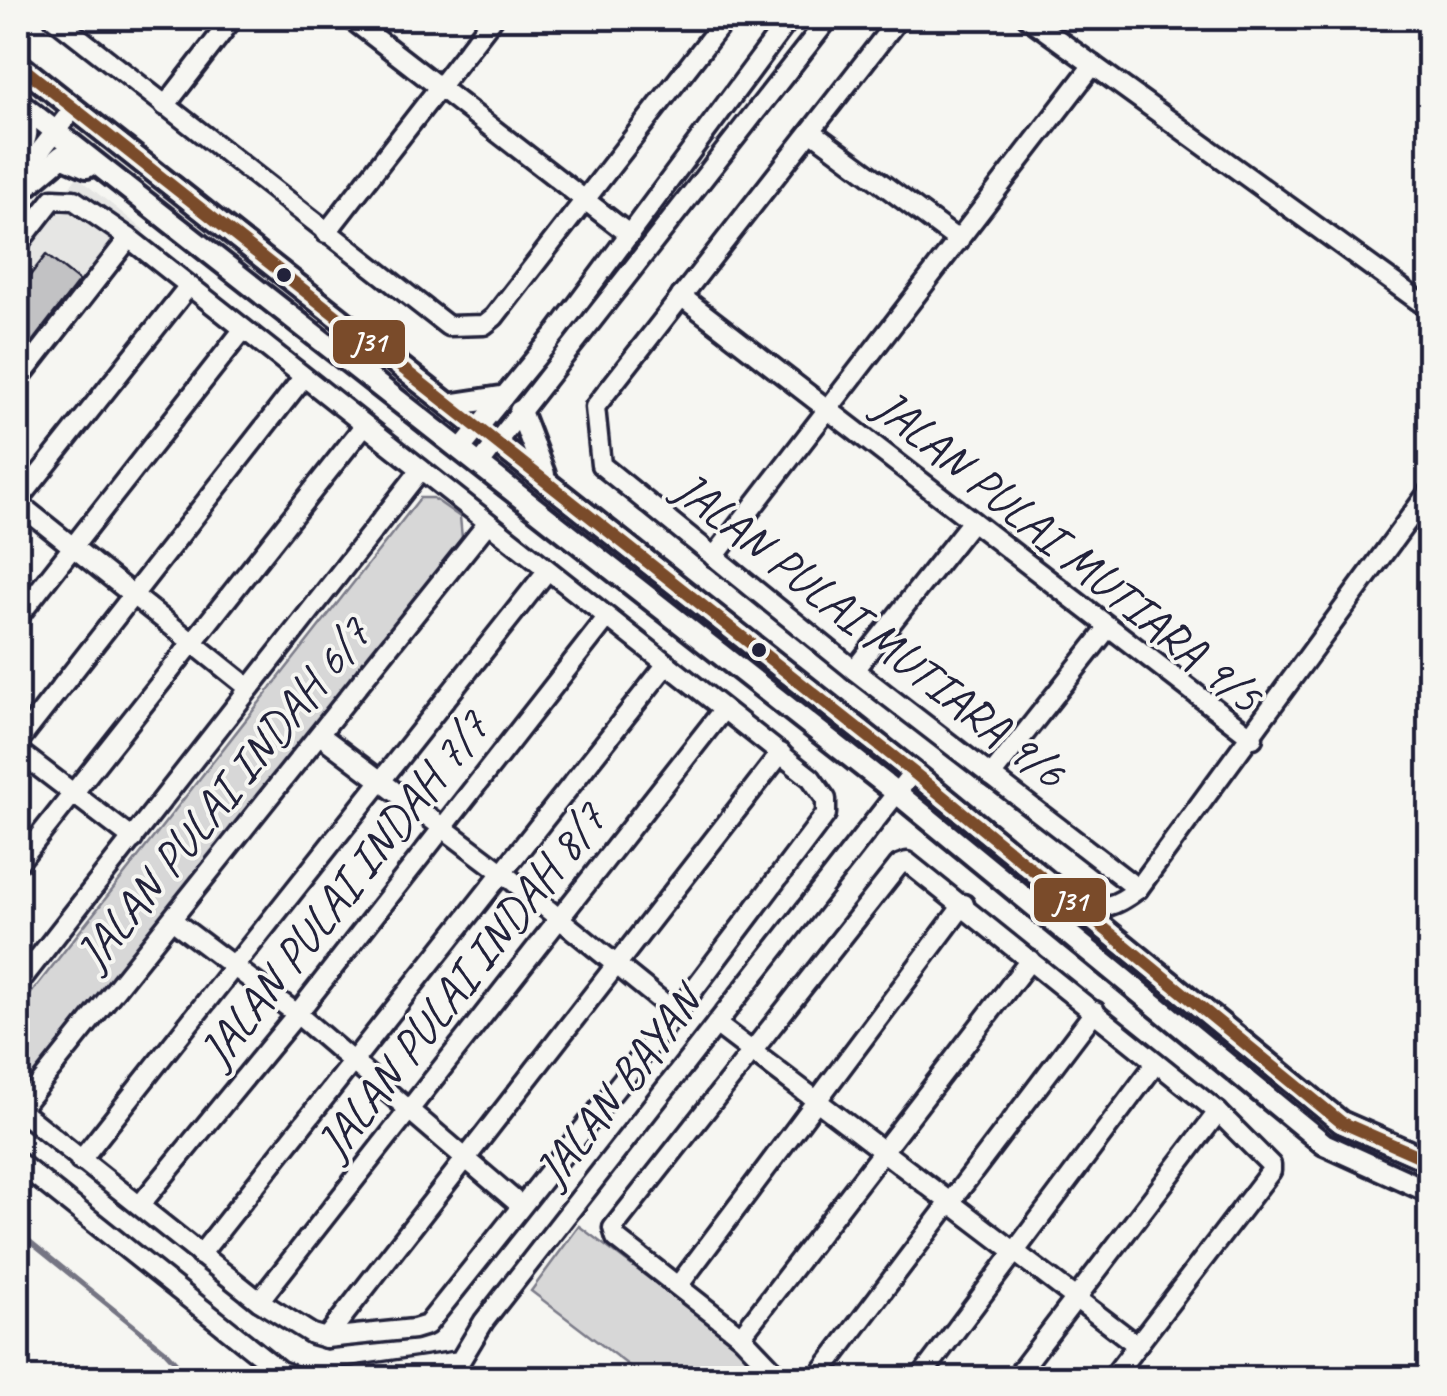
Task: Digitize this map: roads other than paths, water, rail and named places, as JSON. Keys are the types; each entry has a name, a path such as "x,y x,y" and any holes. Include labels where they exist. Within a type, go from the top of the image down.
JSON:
{"main road":[{"path":"18,64 913,772 1341,1122 1426,1160"},
{"path":"18,102 898,794 1324,1144 1430,1192"},
{"path":"18,112 27,125 27,138 18,156"},
{"path":"18,193 62,156 132,192"},
{"path":"450,405 502,397"},
{"path":"520,411 548,481"}],"street":[{"path":"54,18 434,320 448,326 484,326 726,18"},
{"path":"165,106 234,18"},
{"path":"350,18 630,235"},
{"path":"326,233 493,18"},
{"path":"460,450 630,235 790,18"},
{"path":"479,465 830,18"},
{"path":"681,296 899,18"},
{"path":"1028,18 1430,309"},
{"path":"714,557 1093,65"},
{"path":"18,179 73,109"},
{"path":"811,131 959,241"},
{"path":"18,244 54,199 74,200 129,238 419,472 782,753 811,778 826,800 826,814 676,1013 426,1324 326,1338 312,1334 259,1301 18,1110"},
{"path":"18,380 129,238"},
{"path":"188,286 18,502 249,688"},
{"name":"JALAN PULAI MUTIARA 9/6","path":"681,296 596,408 601,466 854,670 1138,889"},
{"name":"JALAN PULAI MUTIARA 9/5","path":"681,296 1253,738 1138,889"},
{"path":"18,617 244,330"},
{"path":"18,742 302,378"},
{"path":"18,863 363,427"},
{"path":"18,984 419,472"},
{"path":"1253,738 1430,490"},
{"path":"854,670 972,521"},
{"name":"JALAN PULAI INDAH 6/7","path":"18,1110 487,524"},
{"path":"80,1161 547,571"},
{"name":"JALAN PULAI INDAH 7/7","path":"140,1205 297,1014 606,619"},
{"path":"990,776 1108,628"},
{"path":"200,1255 666,665"},
{"name":"JALAN PULAI INDAH 8/7","path":"259,1301 723,710"},
{"path":"320,736 504,874 676,1013"},
{"path":"18,751 133,840"},
{"path":"326,1338 618,969 782,753"},
{"name":"JALAN BAYAN","path":"346,1378 462,1370 484,1322 913,772"},
{"path":"781,1378 741,1336 616,1238 613,1228 899,865 910,862 1218,1112 1268,1161 1270,1171 1112,1378"},
{"path":"1068,898 1100,909 1117,906 1138,889"},
{"path":"678,1286 964,904"},
{"path":"172,920 297,1014 520,1205"},
{"path":"741,1336 1030,960"},
{"path":"817,1378 1094,1011"},
{"path":"716,1024 1138,1346"},
{"path":"920,1378 1156,1064"},
{"path":"1015,1378 1218,1112"},
{"path":"18,1162 280,1371 298,1378"}],"waterway":[{"path":"18,1232 165,1351 190,1378"}]}
